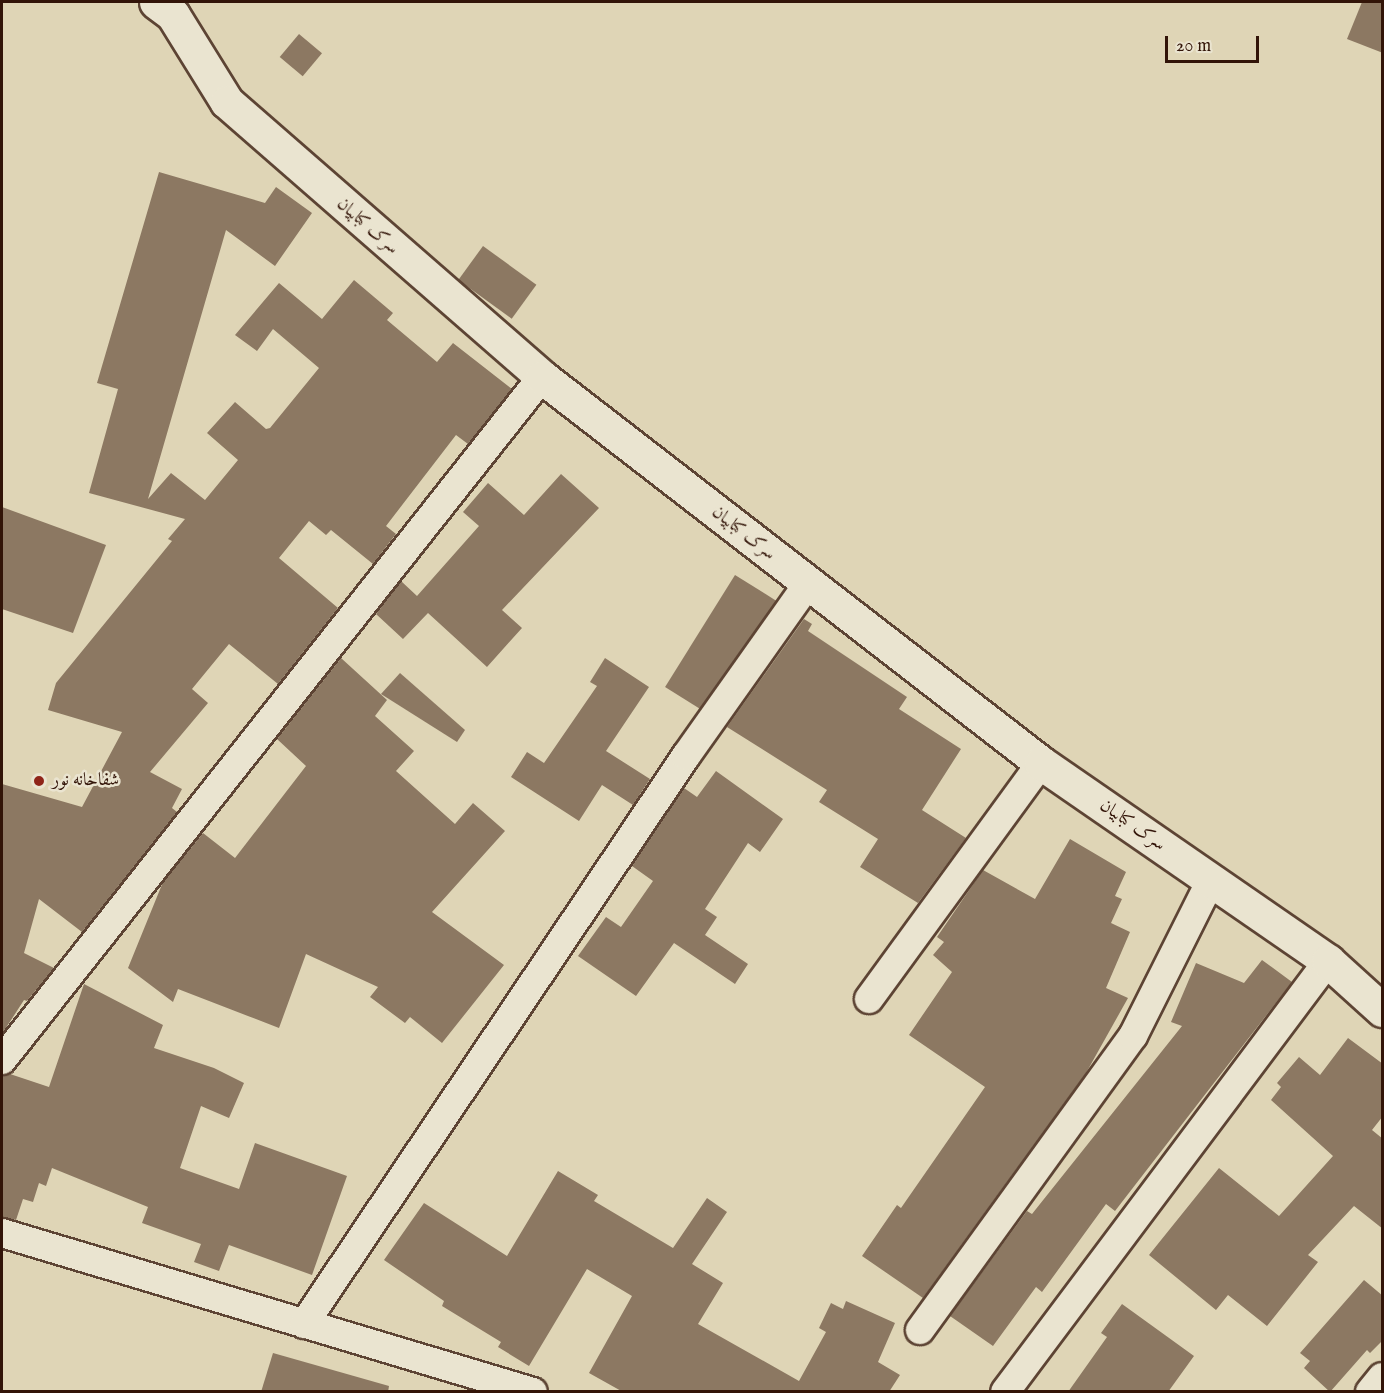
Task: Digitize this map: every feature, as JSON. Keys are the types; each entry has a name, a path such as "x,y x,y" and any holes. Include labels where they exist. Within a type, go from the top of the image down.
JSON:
{"street":[{"name":"سرک کبابیان","path":"156,2 173,15 227,102 542,377 1041,763 1328,961 1383,1010"},
{"path":"2,1059 542,377"},
{"path":"304,1324 686,756 808,585"},
{"path":"869,999 1041,763"},
{"path":"920,1330 1133,1036 1210,880"},
{"path":"1005,1392 1328,961"},
{"path":"2,1233 533,1392"},
{"path":"1370,1392 1383,1377"}],"building":[{"path":"1362,2 1383,2 1383,53 1347,39"},
{"path":"299,34 322,53 303,76 280,57"},
{"path":"159,172 265,203 276,187 312,213 275,266 226,230 148,499 171,473 205,500 238,460 207,433 235,402 266,429 270,428 319,368 273,329 257,351 235,335 279,283 322,319 354,280 393,313 387,320 437,362 453,343 512,389 468,444 456,435 386,526 396,534 373,564 331,530 326,535 309,521 279,558 338,608 278,684 229,644 192,689 208,703 150,772 182,789 172,808 177,812 82,932 39,899 24,953 54,968 27,1001 24,1000 2,1034 2,784 82,807 122,732 48,710 56,683 172,541 168,539 185,519 89,493 118,389 97,383"},
{"path":"483,246 536,285 512,319 458,280"},
{"path":"561,474 599,508 502,610 522,628 487,667 428,613 403,639 376,614 401,581 417,596 479,526 463,512 488,483 524,515"},
{"path":"2,507 106,545 73,633 2,609"},
{"path":"735,575 777,601 707,713 665,687"},
{"path":"804,619 812,624 808,631 907,697 899,709 961,749 922,810 966,838 918,903 860,867 878,839 819,802 827,790 727,727"},
{"path":"341,658 387,700 375,716 414,751 396,771 455,824 473,803 505,831 432,912 504,965 442,1043 410,1017 405,1023 370,997 378,987 306,954 279,1028 178,989 173,1002 128,968 163,882 203,833 235,858 306,766 277,739"},
{"path":"605,658 649,687 606,751 650,779 633,805 602,785 579,821 511,777 527,752 544,763 597,686 590,682"},
{"path":"400,673 465,730 457,742 381,694"},
{"path":"716,771 783,819 760,852 748,843 705,909 717,917 705,935 748,964 735,984 674,943 636,996 578,956 606,917 621,927 653,881 632,866 684,788 697,797"},
{"path":"1070,839 1126,872 1115,896 1122,899 1111,923 1130,932 1106,988 1128,998 1086,1073 923,1298 862,1256 897,1205 901,1208 985,1087 909,1035 952,972 933,955 944,942 937,937 983,870 1035,899"},
{"path":"1262,960 1292,982 1115,1211 1106,1204 1042,1292 1036,1287 993,1346 950,1316 1027,1211 1032,1214 1182,1026 1171,1022 1196,963 1244,983"},
{"path":"84,984 163,1025 154,1048 214,1068 244,1083 229,1118 201,1106 180,1168 239,1189 255,1143 347,1176 312,1275 229,1245 219,1271 194,1262 201,1244 142,1223 148,1207 52,1168 46,1186 39,1183 33,1202 23,1199 16,1220 2,1217 2,1076 10,1074 49,1087"},
{"path":"1348,1038 1383,1064 1383,1116 1372,1130 1383,1139 1383,1229 1354,1206 1308,1255 1318,1262 1267,1326 1228,1295 1216,1310 1149,1255 1219,1168 1279,1216 1333,1156 1271,1100 1281,1087 1277,1083 1299,1057 1320,1075"},
{"path":"558,1171 598,1195 594,1201 673,1248 707,1198 727,1212 692,1264 723,1283 698,1324 799,1381 826,1332 819,1328 831,1303 843,1309 846,1301 895,1323 878,1362 900,1375 889,1392 623,1392 589,1373 632,1296 587,1269 529,1366 498,1347 501,1342 442,1306 444,1301 384,1260 424,1203 507,1256"},
{"path":"1364,1280 1383,1296 1383,1340 1370,1353 1367,1350 1330,1392 1304,1368 1310,1361 1300,1353"},
{"path":"1122,1304 1194,1356 1168,1392 1068,1392 1107,1337 1101,1333"},
{"path":"273,1353 389,1386 388,1392 261,1392"}],"place":[{"name":"شفاخانه نور","path":"39,781"}]}
